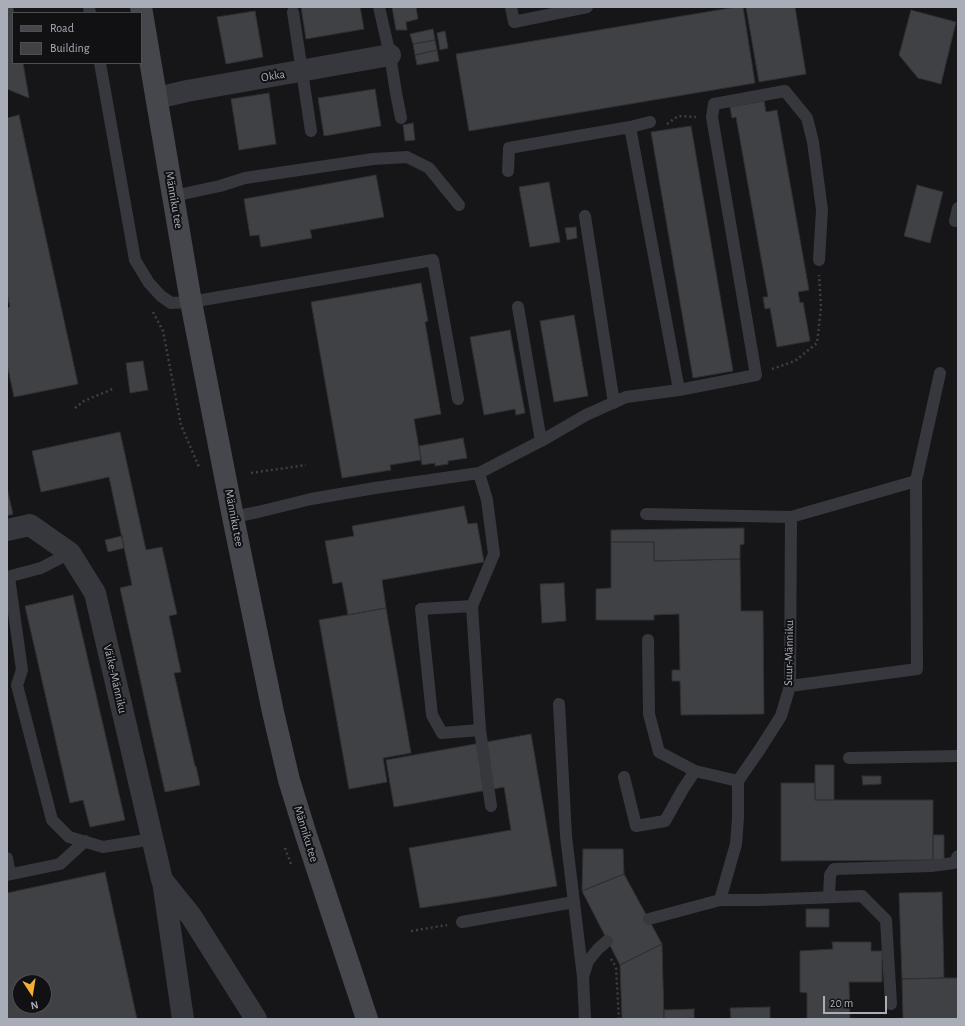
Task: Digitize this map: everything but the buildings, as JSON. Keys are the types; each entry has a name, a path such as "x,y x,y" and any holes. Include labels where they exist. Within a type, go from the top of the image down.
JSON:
{"street":[{"name":"Männiku tee","path":"142,13 191,302 273,712 289,780 316,867 367,1019"},
{"name":"Okka","path":"157,98 187,91 390,55"},
{"name":"Väike-Männiku","path":"7,530 30,525 70,553 95,593 162,880 183,1019"},
{"name":"Väike-Männiku","path":"162,880 191,916 256,1019"}],"lane":[{"path":"380,7 401,118"},
{"path":"511,7 514,22 587,7"},
{"path":"293,12 311,131"},
{"path":"100,64 135,260 149,284 161,296 171,303 191,302 433,260 458,399"},
{"path":"233,517 311,499 479,473 541,441 586,415 626,397 679,390 756,375 712,117 714,104 785,91 807,118 813,142 822,210 819,260"},
{"path":"508,171 509,148 630,127 650,122"},
{"path":"630,127 679,390"},
{"path":"174,196 220,186 246,178 373,159 407,157 429,168 459,205"},
{"path":"955,221 958,208"},
{"path":"585,216 614,403"},
{"path":"518,307 541,441"},
{"path":"790,686 917,669 916,481 940,373"},
{"path":"479,473 487,500 494,554 472,606 480,730 491,806"},
{"path":"646,514 791,517 916,481"},
{"name":"Suur-Männiku","path":"738,781 781,716 790,686 791,517"},
{"path":"70,553 41,568 8,577 22,670 12,687 52,820 69,837 103,847 153,839"},
{"path":"472,606 420,609 432,715 442,733 480,730"},
{"path":"648,640 649,714 660,752 695,771 738,781 736,844 720,900"},
{"path":"559,704 566,836 583,977 585,1019"},
{"path":"849,758 958,756"},
{"path":"624,777 636,826 665,821 695,771"},
{"path":"7,858 9,874 60,864 84,842"},
{"path":"830,897 830,875 834,869 931,866 954,863 958,856"},
{"path":"649,919 720,900 862,896 886,920 890,1004"},
{"path":"462,922 574,902"},
{"path":"583,977 588,961 605,943"}],"path":[{"path":"650,122 664,126 678,116 712,117"},
{"path":"756,375 795,361 817,343 821,306 819,260"},
{"path":"75,408 84,401 115,388"},
{"path":"251,473 306,465"},
{"path":"411,931 462,922"},
{"path":"605,943 616,967 619,1019"}]}
